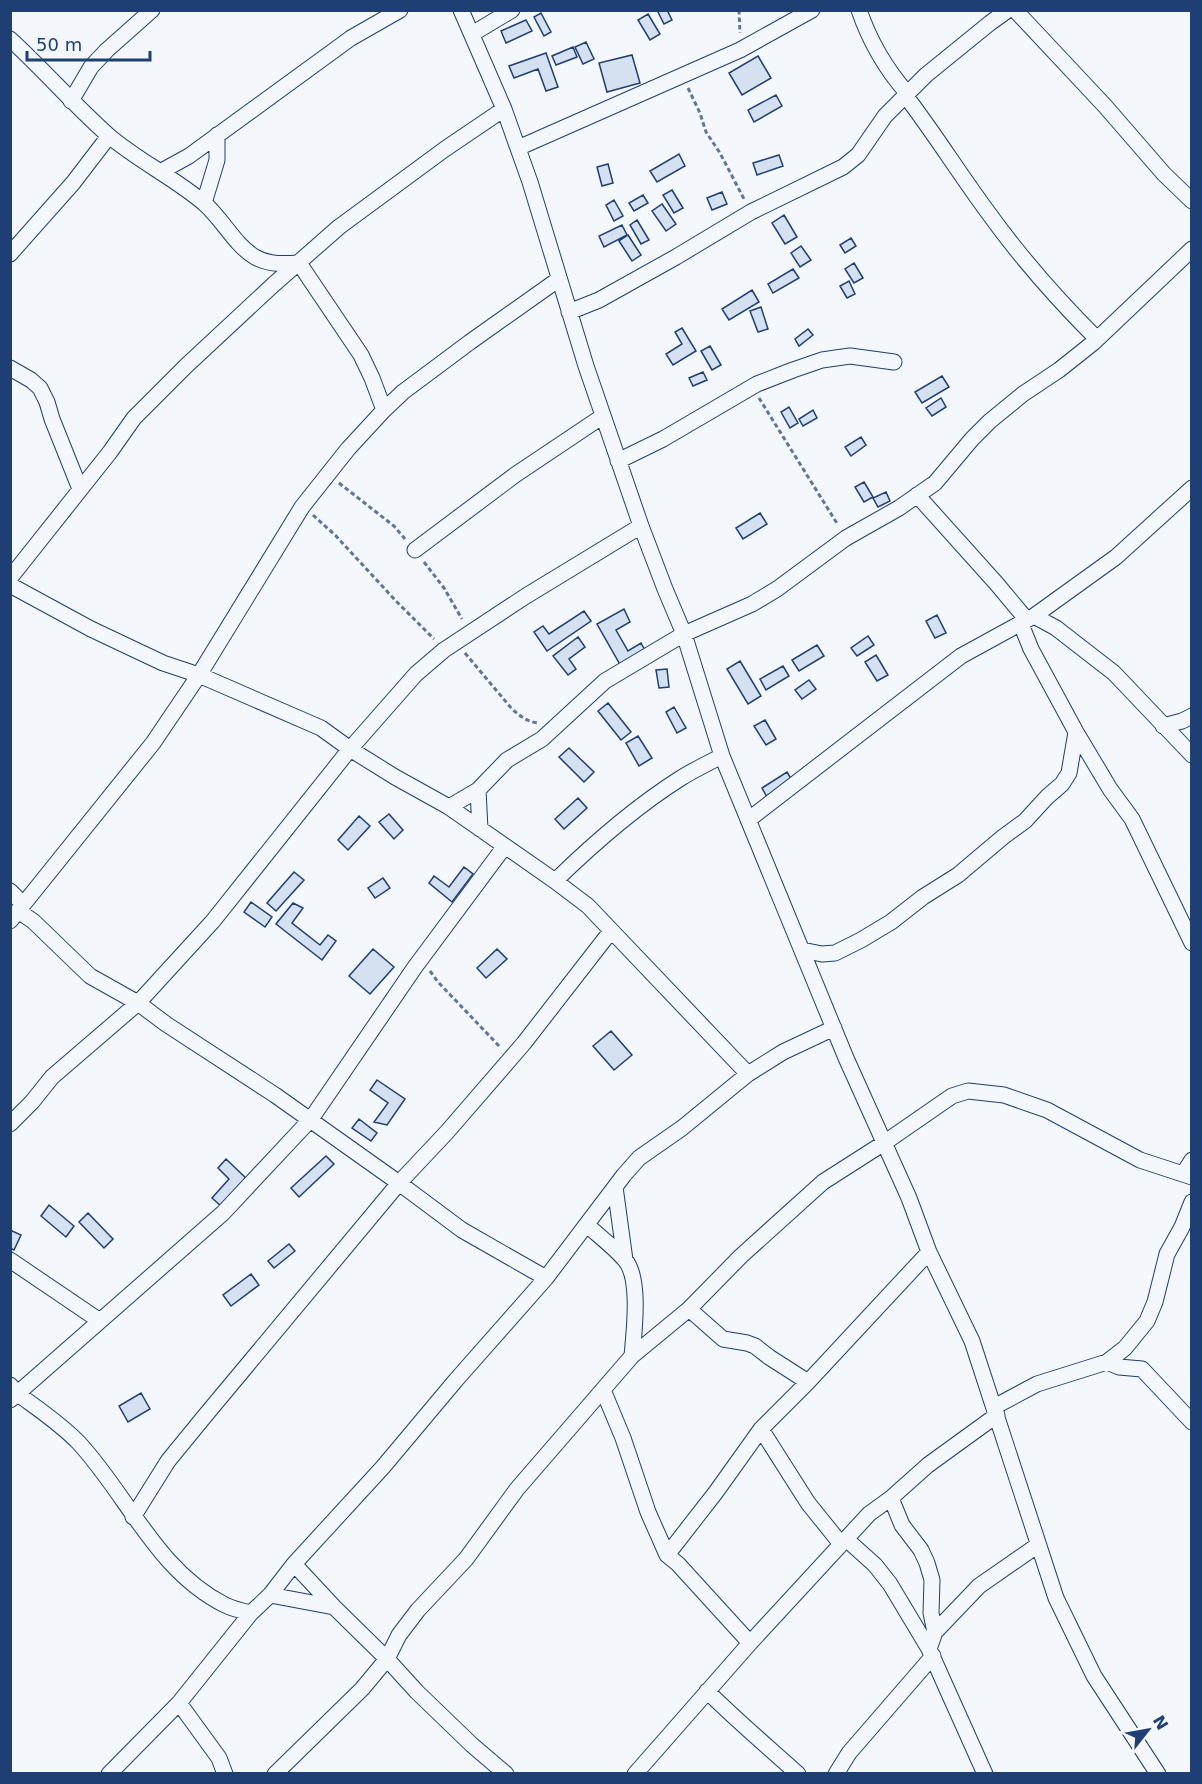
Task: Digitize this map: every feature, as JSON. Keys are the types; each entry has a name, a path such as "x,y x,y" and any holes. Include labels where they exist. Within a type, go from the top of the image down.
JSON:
{"street":[{"path":"71,100 91,67 152,10"},
{"path":"160,172 189,156 351,38 400,10"},
{"path":"461,10 504,109 530,182 569,312 618,461 640,526 684,634 722,756 834,1028 909,1198 928,1252 972,1341 1056,1598 1094,1676 1158,1773"},
{"path":"472,34 512,10"},
{"path":"518,148 740,50 812,10"},
{"path":"859,10 873,47 890,74 986,211 1070,312 1098,339"},
{"path":"569,312 609,295 750,212 843,167 858,155 885,116 906,94 926,75 1008,10"},
{"path":"1016,10 1191,201"},
{"path":"10,39 109,136 204,203 238,242 254,256 278,265 299,263"},
{"path":"10,578 110,452 134,418 186,366 339,227 504,109"},
{"path":"204,203 217,160 217,135"},
{"path":"10,254 73,183 109,136"},
{"path":"449,807 478,790 507,760 542,739 605,681 684,634 752,604 777,589 846,538 917,495 940,477 990,421 1098,339 1191,249"},
{"path":"299,263 361,355 384,410"},
{"path":"17,912 153,743 199,675 302,507 348,449 403,392 559,279"},
{"path":"618,461 663,439 751,387 793,370 822,360 850,356 894,362"},
{"path":"10,368 32,380 40,388 80,489"},
{"path":"415,550 515,474 603,416"},
{"path":"748,820 961,656 1027,620 1116,557 1191,488"},
{"path":"917,495 1027,620 1036,658 1076,732 1110,789 1132,819 1191,942"},
{"path":"10,1124 52,1077 138,1003 213,921 350,749 417,674 450,646 640,526"},
{"path":"10,585 101,634 163,663 199,675 321,728 350,749 449,807 588,906 748,1074"},
{"path":"1027,620 1056,628 1114,673 1191,755"},
{"path":"1163,726 1191,716"},
{"path":"802,950 822,954 835,953 861,940 891,922 958,874 1025,821 1062,784 1068,773 1076,732"},
{"path":"555,881 590,847 642,805 682,777 722,756"},
{"path":"478,790 480,829"},
{"path":"251,1613 226,1605 194,1585 178,1570 134,1517 78,1442 13,1393 100,1321 222,1213 311,1119 423,957 505,846"},
{"path":"10,891 17,912 33,921 90,976 138,1003 166,1024 311,1119 462,1230 546,1278"},
{"path":"134,1517 168,1461 399,1183 511,1058 611,931"},
{"path":"109,1773 179,1703 251,1613 270,1595 294,1564 383,1467 546,1278 639,1158 682,1128 748,1074 783,1052 834,1028"},
{"path":"275,1773 362,1689 387,1659 399,1635 418,1610 466,1559 516,1489 632,1356 689,1309 741,1256 823,1182 952,1096 968,1091 1004,1095 1047,1110 1114,1148 1140,1160 1187,1175 1191,1160"},
{"path":"615,1187 626,1260 633,1275 634,1284 632,1356"},
{"path":"635,1773 750,1643 869,1514 995,1411 1037,1384 1107,1362 1125,1348 1147,1321 1155,1302 1167,1254 1187,1223 1191,1202"},
{"path":"586,1225 626,1260"},
{"path":"667,1555 761,1430 928,1252"},
{"path":"10,1260 100,1321"},
{"path":"689,1309 723,1339 755,1346 808,1382"},
{"path":"1107,1362 1119,1367 1142,1369 1191,1422"},
{"path":"603,1389 623,1438 648,1512 667,1555 678,1564 750,1643"},
{"path":"761,1430 808,1503 843,1542 875,1565 890,1584 931,1653 985,1773"},
{"path":"836,1773 855,1744 931,1653 935,1632 931,1613 932,1580 927,1563 913,1538 902,1525 891,1498"},
{"path":"935,1632 980,1586 1038,1545"},
{"path":"294,1564 417,1692 472,1745 506,1773"},
{"path":"270,1595 334,1607"},
{"path":"707,1691 798,1773"},
{"path":"179,1703 219,1758 225,1773"}],"path":[{"path":"739,10 740,50"},
{"path":"681,76 691,93 706,132 723,159 750,212"},
{"path":"751,387 846,538"},
{"path":"302,507 320,520 395,600 450,646 520,716 531,722 561,722"},
{"path":"423,957 438,982 511,1058"}],"building":[{"path":"657,10 667,10 672,20 664,24"},
{"path":"541,13 551,32 544,36 534,17"},
{"path":"648,14 660,34 650,40 638,20"},
{"path":"526,20 532,31 506,43 501,31"},
{"path":"586,42 594,59 583,64 575,47"},
{"path":"573,47 577,57 556,65 552,56"},
{"path":"546,53 558,87 546,91 538,69 514,78 509,66"},
{"path":"632,55 640,83 607,92 599,63"},
{"path":"758,56 771,78 742,95 729,73"},
{"path":"776,95 782,106 754,122 748,110"},
{"path":"679,154 685,166 657,182 650,171"},
{"path":"779,155 783,166 757,175 753,163"},
{"path":"608,164 613,183 602,186 597,167"},
{"path":"672,190 683,208 674,213 663,195"},
{"path":"722,192 727,204 712,210 707,198"},
{"path":"643,195 648,203 634,211 629,203"},
{"path":"614,200 623,216 614,221 606,205"},
{"path":"662,204 676,224 666,231 652,211"},
{"path":"784,215 797,237 785,244 772,223"},
{"path":"637,220 649,240 641,244 630,225"},
{"path":"622,225 627,235 604,247 599,236"},
{"path":"628,235 641,255 632,261 619,241"},
{"path":"851,238 856,246 845,253 840,245"},
{"path":"801,246 811,260 800,267 791,253"},
{"path":"854,263 863,278 854,283 845,269"},
{"path":"793,269 799,278 773,293 768,284"},
{"path":"849,281 855,294 847,298 840,286"},
{"path":"752,290 759,302 729,320 722,309"},
{"path":"761,307 768,329 758,332 750,311"},
{"path":"682,328 696,351 673,365 666,354 682,344 675,332"},
{"path":"808,329 813,335 799,346 795,339"},
{"path":"710,346 721,365 712,370 701,351"},
{"path":"703,372 707,380 693,386 689,378"},
{"path":"942,376 949,387 922,403 915,392"},
{"path":"941,398 946,407 932,416 926,408"},
{"path":"789,407 798,423 790,428 781,412"},
{"path":"813,410 817,418 803,426 799,419"},
{"path":"861,437 866,445 851,456 845,447"},
{"path":"864,482 873,497 864,502 855,487"},
{"path":"886,492 890,501 878,507 873,498"},
{"path":"760,513 767,524 743,539 736,528"},
{"path":"624,609 630,622 616,630 628,651 641,643 647,654 622,668 597,624"},
{"path":"584,611 591,621 547,651 534,632 543,626 549,634"},
{"path":"937,615 946,633 935,638 926,621"},
{"path":"868,636 874,645 857,656 851,648"},
{"path":"578,637 585,647 569,659 576,669 568,675 553,656"},
{"path":"817,645 824,656 799,671 792,660"},
{"path":"876,655 888,675 877,681 865,662"},
{"path":"740,661 761,696 748,704 727,669"},
{"path":"783,666 789,676 766,690 760,679"},
{"path":"667,669 669,687 659,688 656,670"},
{"path":"809,680 816,689 802,699 795,690"},
{"path":"608,703 631,732 621,740 598,711"},
{"path":"674,707 686,728 677,733 666,712"},
{"path":"765,720 776,739 766,745 754,726"},
{"path":"638,736 652,758 639,766 626,743"},
{"path":"569,748 594,772 584,782 559,757"},
{"path":"787,772 793,782 767,797 762,788"},
{"path":"578,798 587,808 564,829 555,819"},
{"path":"389,814 403,830 394,839 379,822"},
{"path":"359,816 370,826 348,850 338,840"},
{"path":"464,867 473,874 452,902 429,883 434,876 449,887"},
{"path":"294,872 304,880 276,911 267,903"},
{"path":"383,878 390,888 375,898 368,888"},
{"path":"251,902 272,917 265,927 244,912"},
{"path":"293,903 303,908 292,923 320,945 328,935 336,941 322,960 276,924"},
{"path":"373,949 394,967 370,994 349,976"},
{"path":"497,949 507,959 486,978 477,968"},
{"path":"611,1031 632,1055 614,1070 593,1046"},
{"path":"377,1080 405,1099 387,1125 374,1122 388,1103 370,1090"},
{"path":"359,1119 377,1133 371,1141 352,1128"},
{"path":"326,1156 334,1164 299,1197 291,1188"},
{"path":"226,1159 247,1179 222,1207 212,1198 229,1179 218,1168"},
{"path":"49,1205 74,1226 66,1237 41,1216"},
{"path":"88,1213 113,1239 104,1248 79,1222"},
{"path":"10,1230 21,1235 14,1250 10,1248"},
{"path":"289,1244 295,1251 274,1268 268,1261"},
{"path":"251,1274 259,1285 231,1306 223,1295"},
{"path":"141,1393 150,1409 128,1422 119,1406"}]}
